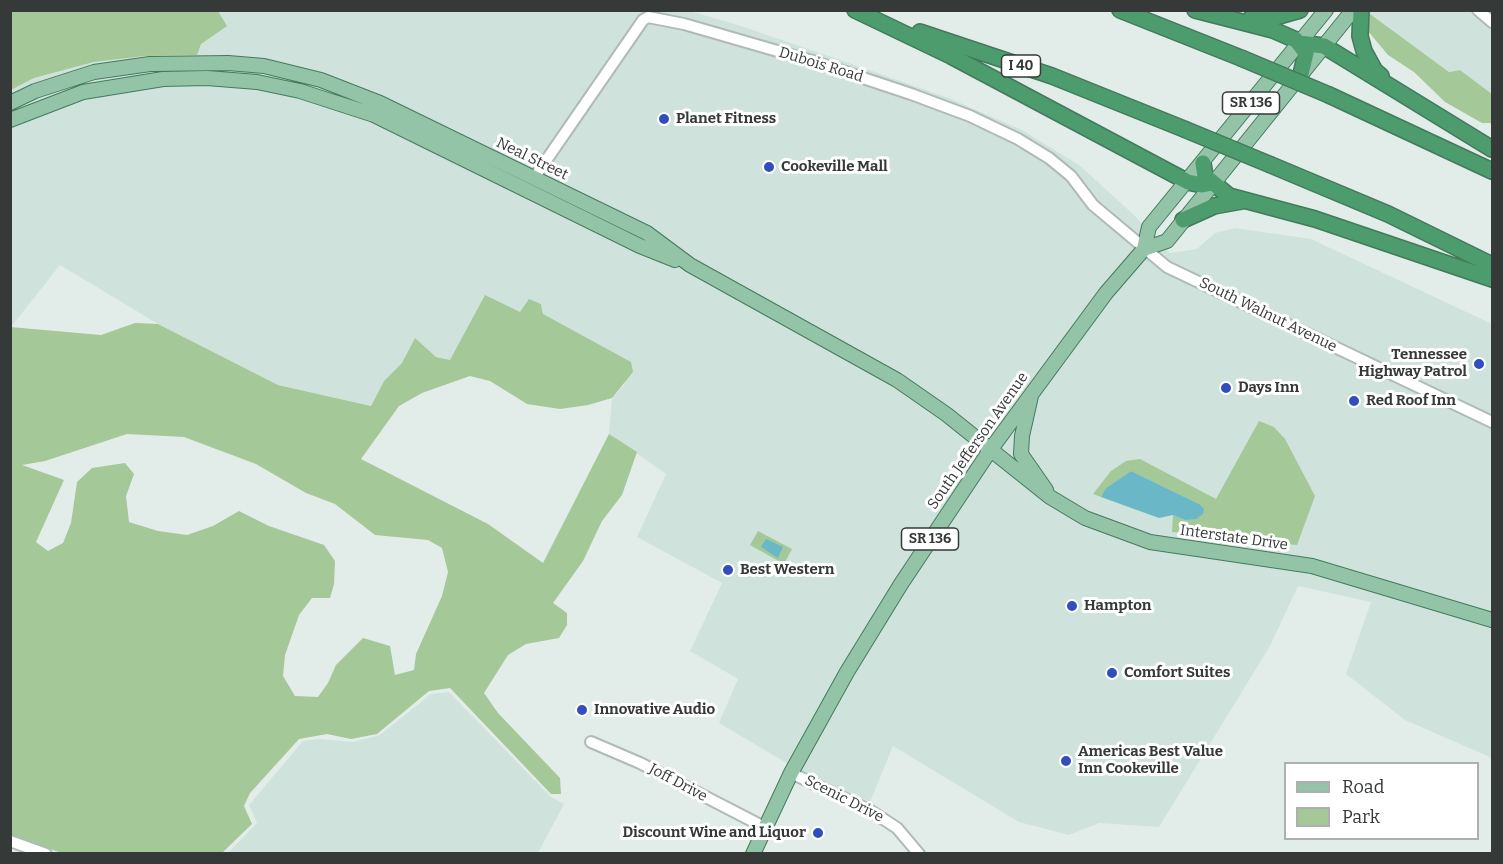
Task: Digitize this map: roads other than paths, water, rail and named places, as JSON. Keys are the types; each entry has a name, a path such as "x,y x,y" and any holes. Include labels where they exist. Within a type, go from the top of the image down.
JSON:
{"highway":[{"name":"I 40","path":"855,10 1052,76 1388,214 1492,265"},
{"path":"855,10 951,56 1188,182 1202,185 1212,183"},
{"path":"1120,10 1329,95 1492,171"},
{"path":"1203,12 1272,18 1300,10"},
{"path":"1361,10 1360,36 1364,51 1376,71 1407,96"},
{"path":"1203,12 1273,30 1299,43 1324,46 1492,149"},
{"path":"1299,43 1306,53 1301,74"},
{"path":"1203,163 1205,176 1225,194 1428,256 1492,279"},
{"path":"1183,220 1214,206 1250,201"}],"main road":[{"name":"South Jefferson Avenue","path":"753,854 792,772 874,627 991,449 1088,317 1144,249 1149,227 1326,10"},
{"name":"South Jefferson Avenue","path":"1144,249 1167,241 1353,10"},
{"name":"Neal Street","path":"10,103 74,78 122,67 194,62 264,66 321,80 369,98 647,233 690,265 897,380 991,449"},
{"path":"10,120 83,92 163,79 207,78 257,82 300,91 374,115 640,246 690,265"},
{"path":"1032,392 1022,436 1021,454 1050,496"},
{"name":"Interstate Drive","path":"991,449 1050,496 1085,518 1150,542 1312,566 1492,620"}],"street":[{"path":"1478,10 1492,22"},
{"name":"Dubois Road","path":"534,178 634,28 648,17 684,24 812,61 970,117 1018,139 1049,158 1071,176 1094,205 1144,249"},
{"name":"South Walnut Avenue","path":"1144,249 1167,267 1492,422"},
{"name":"Joff Drive","path":"591,742 640,763 764,827"},
{"name":"Scenic Drive","path":"792,772 871,811 897,828 919,854"},
{"path":"10,842 46,854"}],"water":[{"path":"1131,471 1199,504 1204,509 1203,514 1196,519 1185,520 1173,515 1159,518 1101,497 1106,488"},
{"path":"766,539 783,547 778,558 761,547"}],"place":[{"name":"Planet Fitness","path":"664,119"},
{"name":"Cookeville Mall","path":"769,167"},
{"name":"Tennessee Highway Patrol","path":"1479,364"},
{"name":"Days Inn","path":"1226,388"},
{"name":"Red Roof Inn","path":"1354,401"},
{"name":"Best Western","path":"728,570"},
{"name":"Hampton","path":"1072,606"},
{"name":"Comfort Suites","path":"1112,673"},
{"name":"Innovative Audio","path":"582,710"},
{"name":"Americas Best Value Inn Cookeville","path":"1066,761"},
{"name":"Discount Wine and Liquor","path":"818,833"}]}
